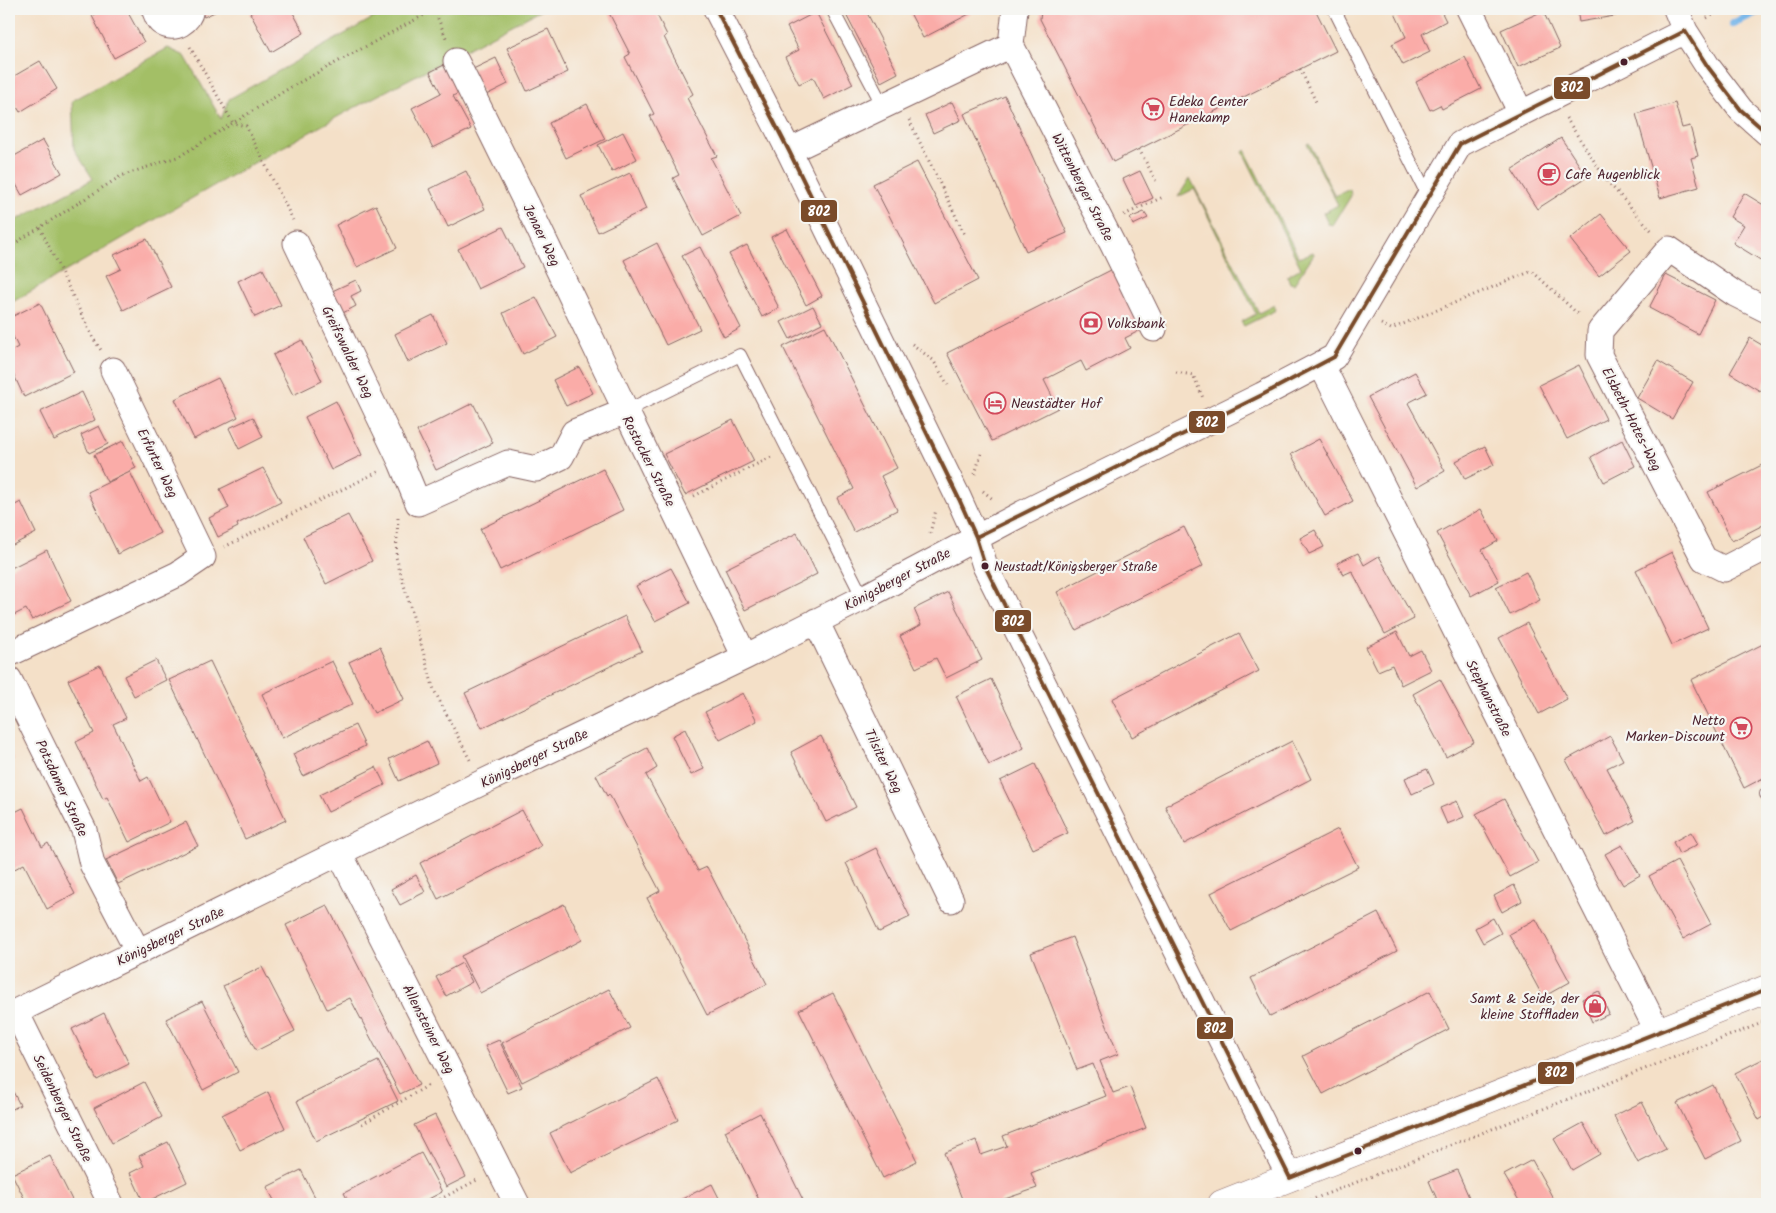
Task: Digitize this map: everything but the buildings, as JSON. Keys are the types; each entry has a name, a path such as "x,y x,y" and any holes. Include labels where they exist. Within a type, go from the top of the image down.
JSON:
{"main road":[{"path":"1222,1204 1767,989"}],"street":[{"path":"154,9 161,23 169,26 184,17"},
{"path":"716,9 789,151 959,498 976,537 985,566 1290,1178"},
{"path":"789,151 1011,45 1015,9"},
{"path":"1469,9 1520,113"},
{"path":"1681,20 1708,67 1741,110 1767,133"},
{"name":"Königsberger Straße","path":"13,1014 816,622 976,537 1334,357 1460,144 1552,97 1681,20"},
{"name":"Wittenberger Straße","path":"1011,45 1154,329"},
{"name":"Jenaer Weg","path":"456,62 626,411"},
{"name":"Greifswalder Weg","path":"296,243 401,462"},
{"path":"1600,331 1669,249 1735,294 1767,310"},
{"name":"Elsbeth-Hotes-Weg","path":"1600,331 1599,355 1704,559 1724,569 1767,547"},
{"name":"Stephanstraße","path":"1321,364 1658,1032"},
{"name":"Erfurter Weg","path":"113,370 203,557"},
{"name":"Rostocker Straße","path":"401,462 418,503 508,463 536,469 560,457 574,432 626,411 745,657"},
{"path":"9,654 178,574 203,557"},
{"name":"Tilsiter Weg","path":"816,622 951,900"},
{"name":"Potsdamer Straße","path":"9,679 84,830 92,864 138,952"},
{"name":"Allensteiner Weg","path":"340,854 517,1204"},
{"name":"Seidenberger Straße","path":"13,1014 110,1204"}],"lane":[{"path":"832,9 891,103"},
{"path":"1334,9 1429,198"},
{"path":"626,411 740,355 863,598"}],"path":[{"path":"9,247 121,176 180,156 291,87 434,9 439,22"},
{"path":"184,17 233,123"},
{"path":"1300,69 1316,102"},
{"path":"1552,97 1607,181 1669,249"},
{"path":"891,103 965,236"},
{"path":"233,123 246,126 295,223 296,243"},
{"path":"1140,150 1157,183"},
{"path":"1103,226 1163,197"},
{"path":"40,228 93,338 113,370"},
{"path":"9,234 14,243"},
{"path":"1360,315 1391,329 1532,271 1586,322 1600,331"},
{"path":"905,339 933,360 948,385"},
{"path":"1176,372 1193,376 1213,419"},
{"path":"673,507 788,449"},
{"path":"974,477 982,450"},
{"path":"203,557 401,462"},
{"path":"398,510 396,557 434,690 481,784"},
{"path":"1301,1204 1767,1021"},
{"path":"362,1124 451,1072"},
{"path":"431,1204 499,1168"}],"green space":[{"path":"389,9 543,9 350,110 234,174 9,304 9,224 93,179 74,149 72,101 168,48 185,56 221,119 229,99"},
{"path":"1309,143 1335,196 1350,189 1351,196 1333,225 1328,224 1323,213 1338,205 1307,144"},
{"path":"1245,150 1299,258 1313,252 1314,254 1294,284 1290,283 1287,276 1301,268 1243,152"},
{"path":"1190,178 1259,313 1274,305 1276,310 1244,326 1241,322 1256,314 1198,196 1194,189 1178,197"}],"waterway":[{"path":"1732,24 1763,9"}],"transit line":[{"name":"802","path":"716,9 789,151 959,499 976,537 985,566 1290,1178 1767,989"},
{"name":"802","path":"976,537 1262,395 1334,357 1460,144 1685,31 1708,67 1741,110 1767,133"}],"place":[{"name":"Edeka Center Hanekamp","path":"1153,109"},
{"name":"Cafe Augenblick","path":"1549,174"},
{"name":"Volksbank","path":"1091,323"},
{"name":"Neustädter Hof","path":"995,403"},
{"name":"Neustadt/Königsberger Straße","path":"985,566"},
{"name":"Netto Marken-Discount","path":"1741,728"},
{"name":"Samt & Seide, der kleine Stoffladen","path":"1595,1006"}]}
